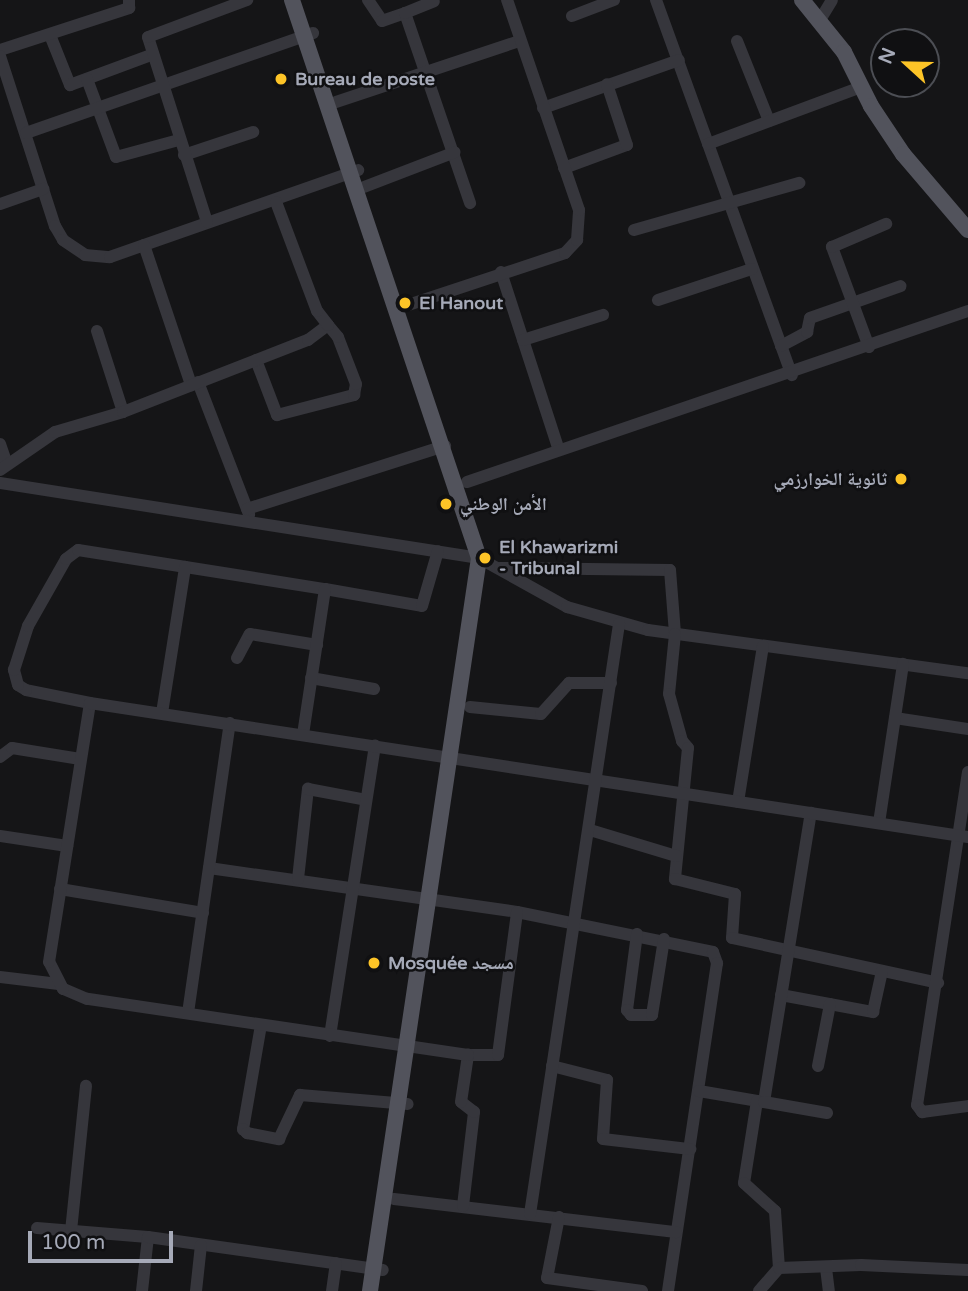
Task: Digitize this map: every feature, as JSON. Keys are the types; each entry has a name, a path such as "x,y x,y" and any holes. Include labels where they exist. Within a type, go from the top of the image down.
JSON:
{"main road":[{"path":"292,0 336,102 354,172 364,187 445,446 489,563 379,1269 380,1291"},
{"path":"301,0 309,35 354,172 467,482 489,563 470,707 457,759"},
{"path":"802,0 820,20 903,153 968,230"},
{"path":"370,1291 379,1269 394,1199 404,1104"}],"street":[{"path":"0,50 129,8 129,0"},
{"path":"207,222 151,55 150,35 247,0"},
{"path":"368,0 382,21 434,1"},
{"path":"403,307 501,272 565,253 577,240 579,210 507,0"},
{"path":"572,16 614,0"},
{"path":"656,0 792,375"},
{"path":"820,20 832,0"},
{"path":"405,13 428,69 470,203"},
{"path":"50,35 69,85 151,55"},
{"path":"26,133 309,35"},
{"path":"336,102 428,69 519,41"},
{"path":"737,41 769,121"},
{"path":"0,56 55,226 75,250 99,259 207,222 276,202 354,172"},
{"path":"543,108 679,60"},
{"path":"87,79 112,154 118,158 179,140"},
{"path":"565,168 627,145 607,84"},
{"path":"708,144 862,87"},
{"path":"184,155 253,132"},
{"path":"364,187 455,152"},
{"path":"634,230 730,205 799,183"},
{"path":"0,204 43,189"},
{"path":"256,360 277,415 354,395 356,384 338,337 317,311 276,202"},
{"path":"869,347 833,245 886,224"},
{"path":"144,245 194,383 249,515"},
{"path":"658,300 752,269"},
{"path":"501,272 559,450"},
{"path":"781,346 807,332 810,318 901,286"},
{"path":"467,482 792,375 968,311"},
{"path":"523,340 603,315"},
{"path":"0,444 3,467 55,432 123,412 308,340 328,325"},
{"path":"97,331 123,412"},
{"path":"249,515 445,446"},
{"path":"0,484 249,515 489,563 666,568 673,573 675,634 669,694 682,741 688,748 675,879 737,896 731,937 938,983"},
{"path":"438,551 422,606 78,550 66,559 19,647 15,681 26,690 90,703 963,836"},
{"path":"489,563 567,607 619,624 675,634 968,673"},
{"path":"162,713 185,568"},
{"path":"303,734 326,589"},
{"path":"530,1214 598,781 619,624"},
{"path":"237,658 250,634 317,645"},
{"path":"738,802 763,646"},
{"path":"879,823 903,664"},
{"path":"311,678 374,689"},
{"path":"470,707 541,714 569,683 611,683"},
{"path":"59,984 48,962 90,703"},
{"path":"895,718 968,729"},
{"path":"188,1013 230,723"},
{"path":"330,1036 375,745"},
{"path":"0,757 12,748 80,759"},
{"path":"968,777 963,836 917,1105 922,1112 968,1106"},
{"path":"298,879 308,789 366,800"},
{"path":"759,1291 779,1268 775,1210 744,1183 781,995 811,813"},
{"path":"590,830 676,856"},
{"path":"1,841 67,846"},
{"path":"209,867 517,912 708,947 716,957 699,1091 668,1291"},
{"path":"60,889 203,913"},
{"path":"0,977 59,984 87,999 412,1049 498,1055 517,912"},
{"path":"637,934 627,1010 631,1015 652,1015 664,939"},
{"path":"781,995 873,1012 882,971"},
{"path":"818,1066 830,1004"},
{"path":"261,1025 243,1129 247,1133 279,1139 300,1095 404,1104"},
{"path":"463,1206 474,1112 461,1102 468,1055"},
{"path":"552,1066 607,1080 603,1139 690,1149"},
{"path":"71,1231 86,1086"},
{"path":"699,1091 827,1113"},
{"path":"394,1199 676,1232"},
{"path":"559,1217 546,1284 642,1291"},
{"path":"37,1228 148,1237 379,1269"},
{"path":"142,1291 148,1237"},
{"path":"196,1291 201,1245"},
{"path":"332,1291 336,1263"},
{"path":"779,1268 861,1265 968,1270"},
{"path":"826,1268 829,1291"}],"place":[{"name":"Bureau de poste","path":"281,79"},
{"name":"El Hanout","path":"405,303"},
{"name":"ثانوية الخوارزمي","path":"901,479"},
{"name":"الأمن الوطني","path":"446,504"},
{"name":"El Khawarizmi - Tribunal","path":"485,558"},
{"name":"Mosquée مسجد","path":"374,963"}]}
